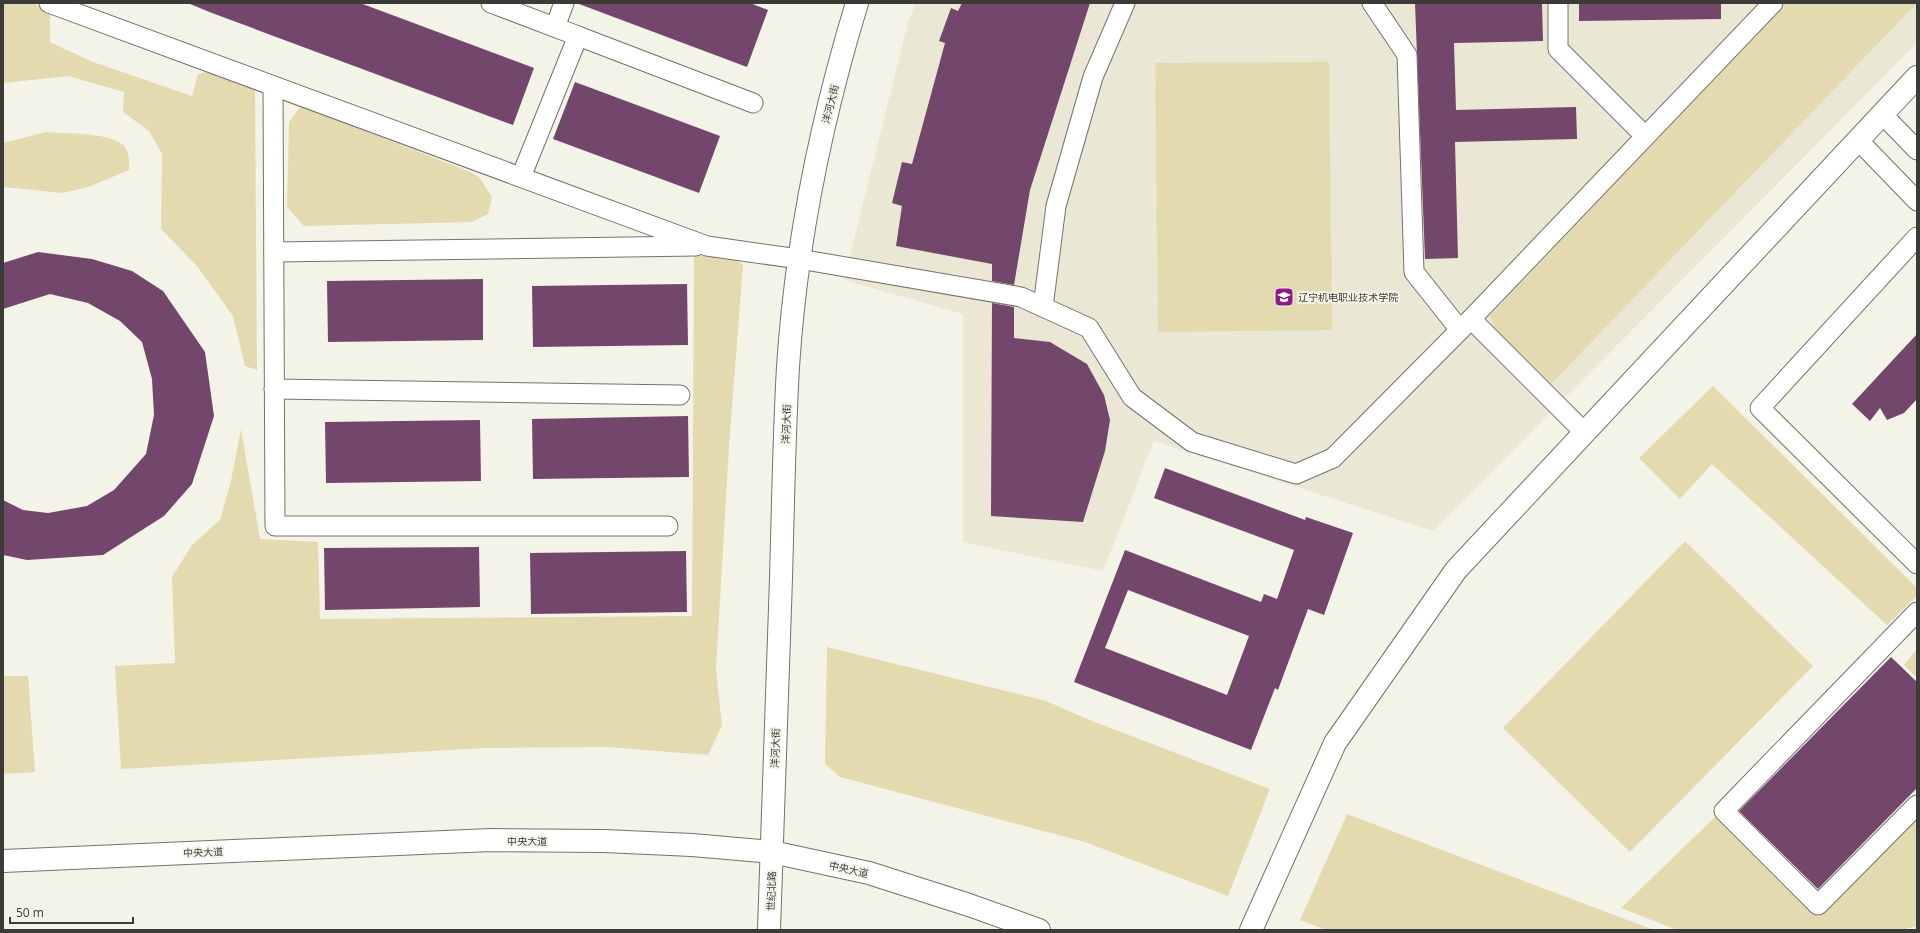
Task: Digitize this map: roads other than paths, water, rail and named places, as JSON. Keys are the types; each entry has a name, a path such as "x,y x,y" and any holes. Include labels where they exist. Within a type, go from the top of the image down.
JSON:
{"street":[{"path":"49,3 707,246"},
{"path":"491,3 753,103"},
{"path":"555,27 564,3"},
{"name":"洋河大街","path":"772,852 788,366 799,259 809,198 823,129 846,41 858,3"},
{"path":"1043,307 1056,206 1093,77 1125,3"},
{"path":"1372,3 1407,56 1414,272 1465,325 1585,433"},
{"path":"1558,3 1558,49 1645,136"},
{"path":"274,252 707,246 799,259 1021,297 1089,328 1132,397 1192,442 1296,474 1333,458 1465,325 1773,3"},
{"path":"521,177 578,36"},
{"path":"1251,930 1335,743 1456,570 1917,78"},
{"path":"273,86 274,526 668,526"},
{"path":"1882,114 1917,150"},
{"path":"1858,140 1917,200"},
{"path":"1917,237 1760,408 1917,564"},
{"path":"274,389 680,395"},
{"path":"1917,612 1724,811 1818,905 1917,805"},
{"name":"中央大道","path":"3,861 491,840 692,845 772,852 869,873 969,905 1040,930"},
{"name":"世纪北路","path":"769,930 772,852"}],"place":[{"name":"辽宁机电职业技术学院","path":"1284,297"}]}
